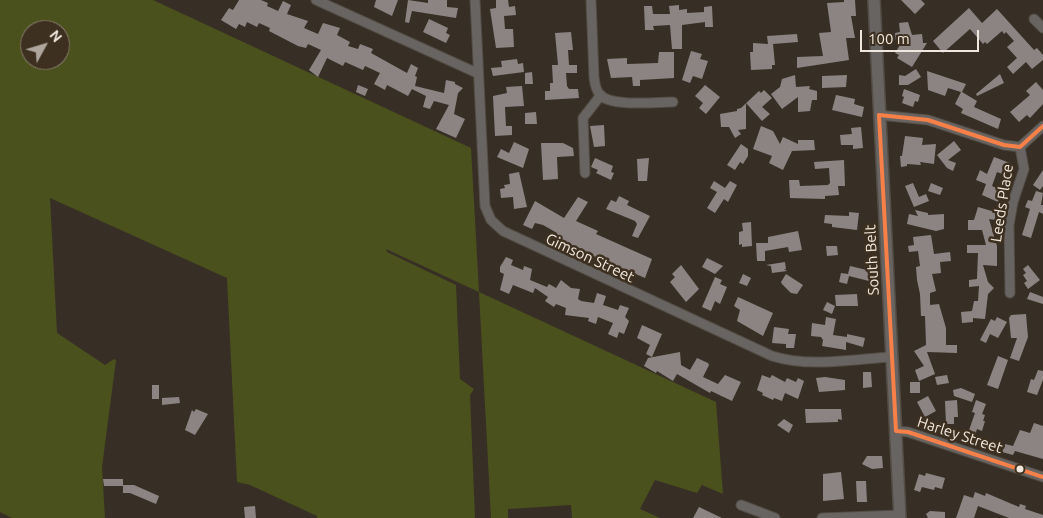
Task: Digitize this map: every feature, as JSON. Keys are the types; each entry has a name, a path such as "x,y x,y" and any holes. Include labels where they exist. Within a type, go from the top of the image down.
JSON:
{"street":[{"path":"316,0 477,73"},
{"name":"Gimson Street","path":"475,0 477,73 485,206 491,220 503,231 772,356 789,361 811,362 892,357"},
{"path":"591,0 595,88 600,95 615,101 673,102"},
{"name":"South Belt","path":"874,0 900,516"},
{"path":"1034,19 1043,28"},
{"path":"585,173 583,118 600,95"},
{"path":"879,115 928,120 1004,145 1020,147 1043,126"},
{"name":"Leeds Place","path":"1010,293 1009,225 1013,202 1024,169 1020,147"},
{"name":"Harley Street","path":"896,431 908,432 1043,477"},
{"path":"741,504 775,518"},
{"path":"822,518 900,516"}],"green space":[{"path":"0,0 153,0 471,148 479,292 386,249 387,252 456,285 460,379 474,389 470,395 475,518 317,518 317,516 250,485 237,482 227,278 50,198 57,333 105,365 114,359 116,360 102,467 105,518 12,518 0,512"},
{"path":"479,292 716,402 723,494 702,485 697,493 655,480 640,509 660,518 572,518 571,505 508,509 508,518 491,518"}],"building":[{"path":"239,0 261,0 268,3 267,6 278,11 283,1 291,5 287,14 308,21 304,28 318,34 323,23 340,28 337,35 350,42 348,46 358,49 360,44 373,49 371,53 407,73 411,64 418,68 415,76 417,77 415,86 444,93 446,80 455,82 455,84 463,88 458,93 454,114 465,119 456,138 436,129 449,105 434,101 430,109 423,107 426,96 412,89 408,96 387,85 385,90 374,84 380,73 365,66 363,70 345,62 343,66 327,58 318,77 309,70 321,50 308,44 306,48 298,46 269,31 270,28 259,23 257,27 247,22 245,27 239,24 236,29 221,20 229,8 233,10"},
{"path":"376,0 398,0 392,16 374,7"},
{"path":"408,0 428,3 428,0 447,0 447,7 458,8 456,18 412,11 409,23 405,22"},
{"path":"496,0 508,0 509,7 515,6 516,15 504,16 505,29 513,29 514,47 496,48 490,9 496,8"},
{"path":"844,0 855,0 856,16 851,16 855,38 846,38 849,60 797,68 797,57 823,56 819,33 831,32 827,3 844,2"},
{"path":"901,0 921,0 925,4 915,14"},
{"path":"679,5 679,10 687,9 687,13 704,12 704,7 712,6 713,27 705,27 705,22 682,25 682,49 672,49 670,25 653,26 654,30 645,30 644,6 652,6 653,14 670,14 669,6"},
{"path":"969,8 982,23 997,9 1034,50 1037,48 1043,55 1043,60 1032,69 1026,62 1013,74 1007,67 1017,58 1007,47 1014,41 1006,32 1004,34 1002,31 987,44 985,42 983,44 970,29 943,53 933,41"},
{"path":"429,19 448,28 446,33 450,35 446,43 423,32"},
{"path":"908,22 912,35 922,34 923,43 927,43 912,67 897,58 899,55 895,53 903,40 896,41 895,33 900,32 899,23"},
{"path":"571,32 573,50 568,50 569,65 577,65 577,73 566,73 567,86 569,89 578,89 579,98 545,100 545,91 550,91 550,83 553,83 552,65 558,65 555,33"},
{"path":"797,34 798,42 773,44 775,65 772,65 772,69 751,70 750,52 753,52 753,43 768,44 767,36"},
{"path":"691,51 702,54 700,59 708,61 702,79 693,76 690,83 682,80"},
{"path":"659,52 674,52 674,78 640,80 640,86 633,86 632,77 611,78 607,59 627,58 627,64 658,63"},
{"path":"517,59 518,64 523,63 524,72 493,76 491,68 502,67 501,61"},
{"path":"916,69 921,77 908,85 899,85 899,75 905,76"},
{"path":"927,71 966,84 962,92 977,101 974,107 1001,119 998,129 961,113 963,109 955,104 961,92 948,88 945,96 928,90"},
{"path":"532,72 533,84 525,84 525,73"},
{"path":"1000,74 1004,83 977,96 976,94"},
{"path":"795,75 796,87 810,86 809,89 817,91 817,100 812,100 810,111 798,112 798,97 782,109 771,94 780,87 782,79"},
{"path":"847,75 846,87 822,88 822,76"},
{"path":"1036,82 1043,90 1043,104 1030,118 1027,115 1019,122 1010,112 1030,95 1026,91"},
{"path":"358,85 368,89 365,96 356,92"},
{"path":"705,85 720,97 706,114 699,108 703,103 695,96"},
{"path":"522,86 524,106 505,107 506,126 512,126 512,135 495,136 493,96 507,93 506,87"},
{"path":"904,89 920,95 918,102 915,101 913,107 902,103"},
{"path":"764,90 772,98 762,107 770,114 762,121 746,103 759,91 761,93"},
{"path":"836,95 855,99 854,104 864,107 862,117 832,110"},
{"path":"746,103 746,129 738,130 741,134 735,138 729,127 721,127 720,114 737,111"},
{"path":"536,112 537,124 525,124 525,113"},
{"path":"604,125 605,146 594,147 590,126"},
{"path":"761,126 773,131 780,144 783,137 798,144 798,140 814,140 815,150 792,151 783,170 769,163 772,156 753,149"},
{"path":"861,127 863,148 853,149 853,145 841,145 840,135 852,134 851,128"},
{"path":"905,136 923,138 922,145 936,144 934,164 920,162 921,165 907,164 907,166 901,167 900,156 902,156"},
{"path":"954,141 961,150 948,160 956,163 953,171 947,168 937,155"},
{"path":"514,142 529,149 523,168 497,157 501,149 509,153"},
{"path":"541,143 563,143 573,148 574,156 557,157 558,179 543,180"},
{"path":"741,144 748,149 748,156 743,164 740,162 735,170 727,165"},
{"path":"994,157 1010,163 1005,175 997,172 992,186 1001,190 998,202 982,195 986,184 976,180 980,170 987,174"},
{"path":"595,158 613,166 611,172 614,173 611,180 596,173 598,170 591,167"},
{"path":"649,158 647,181 638,181 637,159"},
{"path":"844,160 845,186 838,186 839,195 825,196 825,199 790,198 789,180 799,180 800,186 828,185 830,183 829,168 815,169 814,162"},
{"path":"1043,170 1043,186 1040,190 1033,185"},
{"path":"519,172 527,207 514,209 513,197 501,198 500,189 505,188 504,185 510,184 509,174"},
{"path":"714,181 725,188 730,181 737,185 728,202 724,199 715,213 707,208 717,192 710,188"},
{"path":"913,183 919,197 926,194 929,201 914,207 905,186"},
{"path":"931,183 943,188 940,195 928,191"},
{"path":"1036,191 1043,193 1041,205 1043,205 1043,214 1039,212 1031,238 1022,235 1030,209 1025,207 1028,200 1032,201"},
{"path":"619,196 629,201 627,205 650,216 638,238 632,236 637,224 635,221 606,209 611,200 616,202"},
{"path":"578,197 588,202 576,221 598,231 596,234 652,259 645,278 570,246 555,237 557,233 543,225 535,223 532,229 523,225 535,201 564,218"},
{"path":"978,207 995,212 995,220 989,219 997,246 997,266 983,265 988,282 994,288 988,294 985,319 973,318 973,322 962,323 961,312 972,311 974,301 978,301 979,286 969,287 969,280 977,279 978,253 967,253 967,245 986,245 982,230 968,230 968,220 974,220"},
{"path":"915,210 928,213 928,215 944,214 944,229 936,231 907,224 909,214 918,216"},
{"path":"849,212 859,213 857,230 832,227 832,224 824,223 825,215 849,216"},
{"path":"751,222 752,246 742,247 742,244 739,245 739,232 743,231 742,223"},
{"path":"798,231 802,250 789,252 788,247 765,251 765,261 757,261 756,243 768,243 768,237"},
{"path":"931,235 934,254 950,252 951,261 940,262 941,273 932,274 936,291 930,293 930,305 939,304 946,328 946,345 957,345 957,353 927,352 935,374 919,381 915,370 924,366 914,351 926,345 925,316 921,316 917,280 916,267 920,266 918,251 909,252 908,246 914,245 913,237"},
{"path":"826,246 837,246 838,255 827,256"},
{"path":"506,257 513,260 511,265 523,270 524,266 532,269 530,280 547,287 549,284 556,288 561,280 571,288 580,289 578,299 581,301 594,303 597,293 606,296 603,305 618,310 620,305 629,308 625,317 629,321 624,334 619,332 617,338 608,334 613,323 598,317 596,324 588,321 589,318 565,315 566,308 556,304 554,307 545,301 548,297 535,288 533,293 513,285 509,294 500,290 504,274 500,272 500,267"},
{"path":"707,258 723,266 715,274 702,267"},
{"path":"785,262 786,269 784,269 787,271 772,273 771,266 766,265"},
{"path":"681,265 699,289 686,302 670,282 675,277 672,274"},
{"path":"1028,265 1040,280 1028,289 1024,283 1027,281 1023,275 1026,273 1023,269"},
{"path":"850,266 871,271 869,281 849,276 847,284 839,282 841,273 848,274"},
{"path":"743,274 751,278 747,286 739,283"},
{"path":"786,274 803,285 797,294 791,293 782,284 781,282"},
{"path":"715,277 722,280 720,284 727,287 720,304 715,301 711,311 702,307"},
{"path":"1030,292 1043,297 1043,304 1027,299"},
{"path":"857,294 858,306 836,306 835,295"},
{"path":"738,297 773,313 763,336 737,321 740,310 734,306"},
{"path":"827,302 835,306 832,314 823,310"},
{"path":"1026,314 1028,337 1019,361 1010,358 1017,338 1011,338 1009,318 1011,315"},
{"path":"826,317 836,319 833,335 847,337 847,334 865,338 863,347 846,342 846,350 822,346 823,340 821,337 811,336 812,323 825,325"},
{"path":"997,317 1007,322 998,338 990,334 986,343 980,340 991,319 995,321"},
{"path":"642,325 662,334 652,357 646,354 650,345 637,338"},
{"path":"774,327 789,329 788,334 796,334 794,348 786,348 786,344 772,343"},
{"path":"680,352 681,365 690,370 697,358 708,363 709,365 703,377 718,384 725,375 741,382 732,401 711,391 710,393 677,374 673,381 657,371 656,373 644,366 648,358"},
{"path":"998,356 1008,360 998,389 987,385"},
{"path":"1038,370 1043,371 1043,380 1037,395 1027,392 1031,379 1034,380"},
{"path":"863,372 871,372 872,387 863,388"},
{"path":"762,375 770,378 772,375 785,382 787,378 796,382 798,378 804,381 798,399 785,393 782,401 774,398 773,400 762,395 763,393 757,390"},
{"path":"947,375 949,383 937,385 935,377"},
{"path":"825,377 845,380 845,390 819,392 816,378"},
{"path":"910,382 920,382 920,393 910,393"},
{"path":"152,385 159,385 159,399 152,399"},
{"path":"961,388 975,394 972,402 954,396 953,390"},
{"path":"928,396 936,411 925,417 917,402"},
{"path":"179,397 180,403 162,405 162,398"},
{"path":"957,400 958,417 954,417 954,424 946,424 945,401"},
{"path":"976,400 986,404 982,414 985,415 983,421 985,421 982,431 977,429 975,435 968,433 975,413 972,412"},
{"path":"196,409 208,414 195,435 185,430 192,410 194,412"},
{"path":"805,409 841,409 842,420 838,419 838,422 806,423"},
{"path":"784,419 793,425 789,433 777,425"},
{"path":"1034,423 1043,426 1043,459 1015,451 1013,455 1002,452 1005,444 1013,446 1020,430 1030,433"},
{"path":"867,456 882,456 883,468 872,469 862,464"},
{"path":"841,472 844,499 823,501 823,474"},
{"path":"926,473 945,478 942,489 935,487 934,490 922,487 920,492 914,490 919,474 925,476"},
{"path":"103,479 123,479 123,486 104,486"},
{"path":"856,481 866,481 867,502 857,502"},
{"path":"123,485 134,485 159,496 156,504 130,493 123,493"},
{"path":"975,492 985,496 986,493 1019,507 1020,504 1026,506 1025,509 1043,515 1043,518 1009,518 978,506 974,518 956,518 964,495 973,498"},
{"path":"255,506 256,518 245,518 244,507"},
{"path":"699,507 722,518 693,518"},
{"path":"930,511 945,512 945,518 928,518 926,514"}],"transit line":[{"path":"1043,126 1020,147 1004,145 928,120 879,115 896,431 908,432 1043,477"}]}
